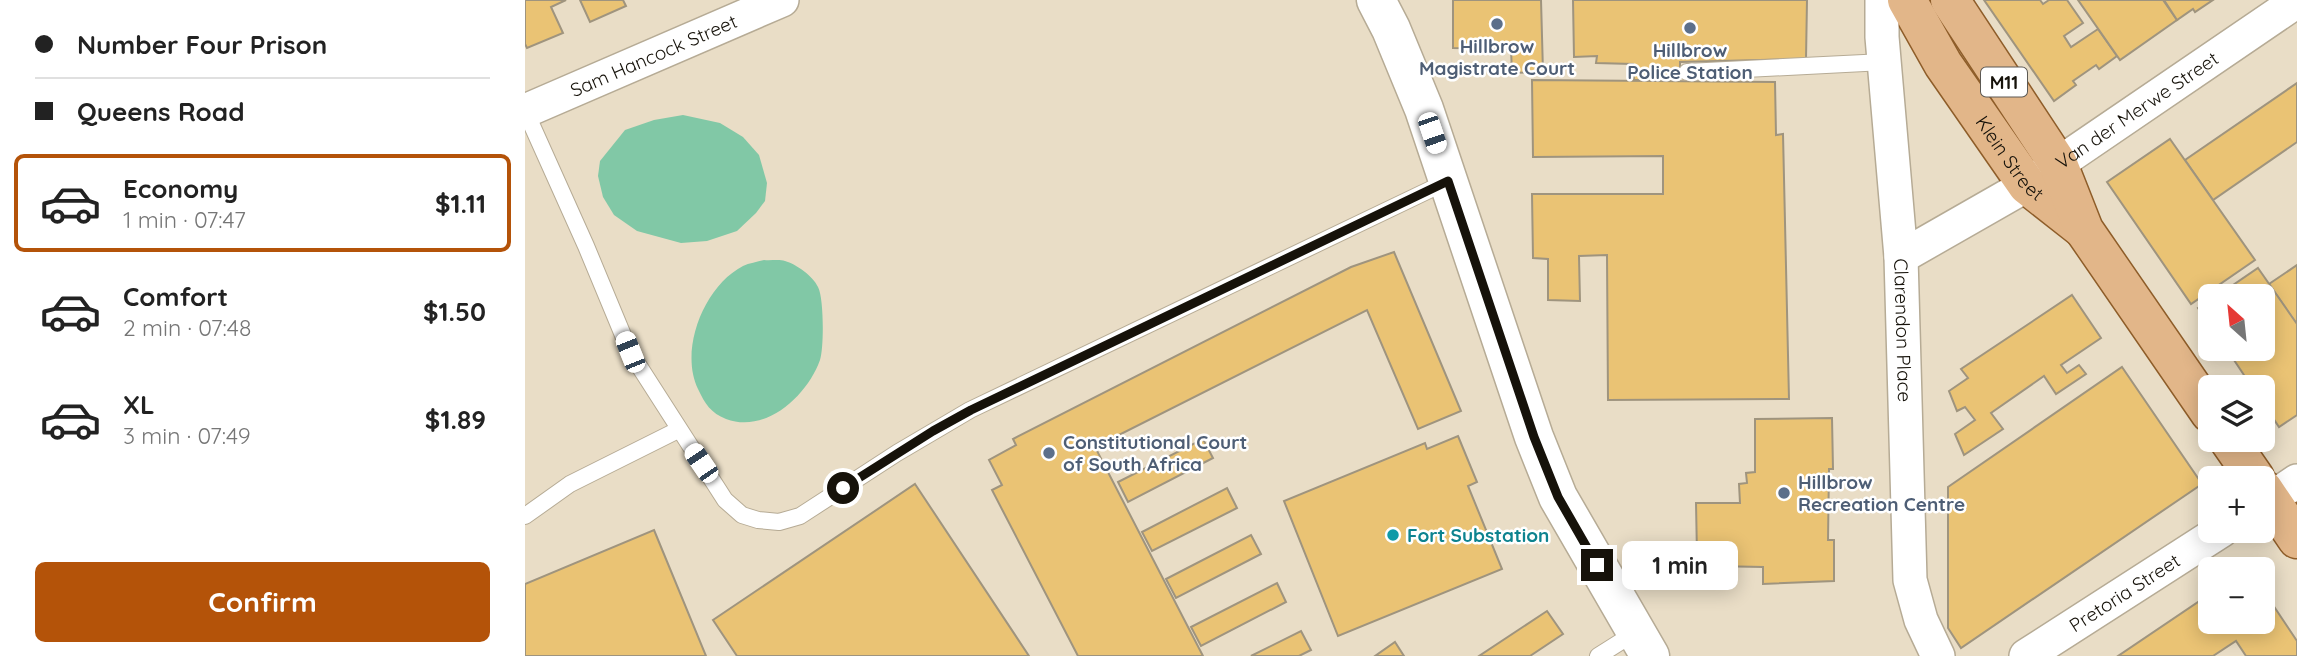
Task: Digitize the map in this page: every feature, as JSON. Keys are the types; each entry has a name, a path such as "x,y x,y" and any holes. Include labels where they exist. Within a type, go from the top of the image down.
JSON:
{"main road":[{"name":"Klein Street","path":"1907,0 1943,64 2027,185 2084,230"},
{"name":"M11","path":"1950,0 2058,164"},
{"name":"Klein Street","path":"2058,164 2084,230 2198,396"},
{"path":"2239,452 2250,466"},
{"path":"2275,499 2297,539"}],"street":[{"name":"Sam Hancock Street","path":"525,111 782,0"},
{"path":"1376,0 1424,109 1534,437 1558,497 1643,644"},
{"name":"Clarendon Place","path":"1882,0 1884,62 1901,257 1910,580 1921,620 1938,656"},
{"name":"Van der Merwe Street","path":"1901,257 2027,185 2297,1"},
{"name":"Pretoria Street","path":"2026,656 2202,543"}],"lane":[{"path":"1686,72 1884,62"},
{"path":"525,111 630,352 678,430 725,500 742,515 779,522 800,516 897,453 971,410 1448,181"},
{"path":"525,516 571,484 678,430"},
{"path":"1598,656 1643,644"}],"green space":[{"path":"683,115 720,123 743,137 759,155 767,183 765,201 756,213 737,231 707,241 681,243 637,231 614,215 603,197 598,176 600,161 625,130 654,120"},
{"path":"764,260 789,263 804,271 816,283 822,312 821,354 805,387 783,409 756,421 741,422 716,414 703,399 693,373 694,338 699,320 717,288 729,275 743,266"}],"building":[{"path":"525,0 566,0 551,7 563,33 527,48"},
{"path":"580,0 623,0 626,6 590,22"},
{"name":"Hillbrow Magistrate Court","path":"1453,0 1541,0 1543,72 1512,73 1511,49 1453,48"},
{"name":"Hillbrow Police Station","path":"1573,0 1807,0 1806,59 1680,62 1680,80 1634,80 1633,64 1596,63 1597,56 1574,57"},
{"path":"1984,0 2040,0 2043,4 2049,0 2067,0 2083,23 2064,36 2071,47 2098,29 2117,56 2099,69 2096,65 2073,81 2076,85 2054,101"},
{"path":"2078,0 2163,0 2177,20 2120,60"},
{"path":"2164,0 2213,0 2177,20"},
{"path":"1532,80 1775,82 1776,135 1783,134 1789,399 1608,400 1607,255 1579,256 1580,301 1548,300 1548,259 1533,258 1532,194 1663,194 1663,156 1533,157"},
{"path":"2297,83 2297,142 2213,200 2185,160"},
{"path":"2170,139 2255,260 2220,284 2198,284 2198,299 2191,304 2107,182"},
{"name":"Constitutional Court of South Africa","path":"1394,252 1461,411 1418,429 1367,310 1095,447 1203,656 1078,656 992,490 1002,485 989,460 1016,445 1013,439 1351,267"},
{"path":"2297,265 2297,325 2275,293 2275,284 2269,284"},
{"path":"2258,268 2269,284 2235,284"},
{"path":"2275,292 2297,324 2297,415 2279,427 2275,421 2275,375 2244,375 2235,361 2275,361"},
{"path":"2072,295 2101,338 2061,365 2067,373 2079,365 2086,374 2056,394 2044,376 1991,413 2003,429 1964,455 1955,434 1975,420 1965,407 1957,411 1949,391 1968,378 1961,369"},
{"path":"2122,367 2198,478 2198,487 1961,648 1948,628 1948,487"},
{"name":"Hillbrow Recreation Centre","path":"1832,418 1833,469 1829,469 1828,540 1834,540 1834,581 1763,584 1763,567 1711,566 1711,554 1697,555 1696,503 1740,503 1739,484 1747,483 1746,473 1755,472 1755,419"},
{"name":"Fort Substation","path":"1458,436 1477,482 1468,486 1502,569 1338,636 1284,501 1425,443 1427,449"},
{"path":"1203,439 1213,458 1128,502 1118,482"},
{"path":"915,484 1029,656 737,656 713,620"},
{"path":"1227,488 1237,508 1152,551 1142,532"},
{"path":"654,530 706,656 525,656 525,584"},
{"path":"1251,535 1261,554 1176,598 1166,579"},
{"path":"1277,583 1286,602 1201,646 1191,627"},
{"path":"2198,602 2198,634 2275,634 2275,608 2297,641 2297,656 2246,656 2236,641 2213,656 2118,656"},
{"path":"1547,611 1563,634 1530,656 1479,656"},
{"path":"1301,631 1311,650 1299,656 1251,656"},
{"path":"1395,642 1404,656 1375,656"}],"place":[{"name":"Hillbrow Magistrate Court","path":"1497,24"},
{"name":"Hillbrow Police Station","path":"1690,28"},
{"name":"Constitutional Court of South Africa","path":"1049,453"},
{"name":"Hillbrow Recreation Centre","path":"1784,493"},
{"name":"Fort Substation","path":"1393,535"}],"route":[{"path":"843,488 971,410 1448,181 1534,437 1558,497 1597,565"}]}
